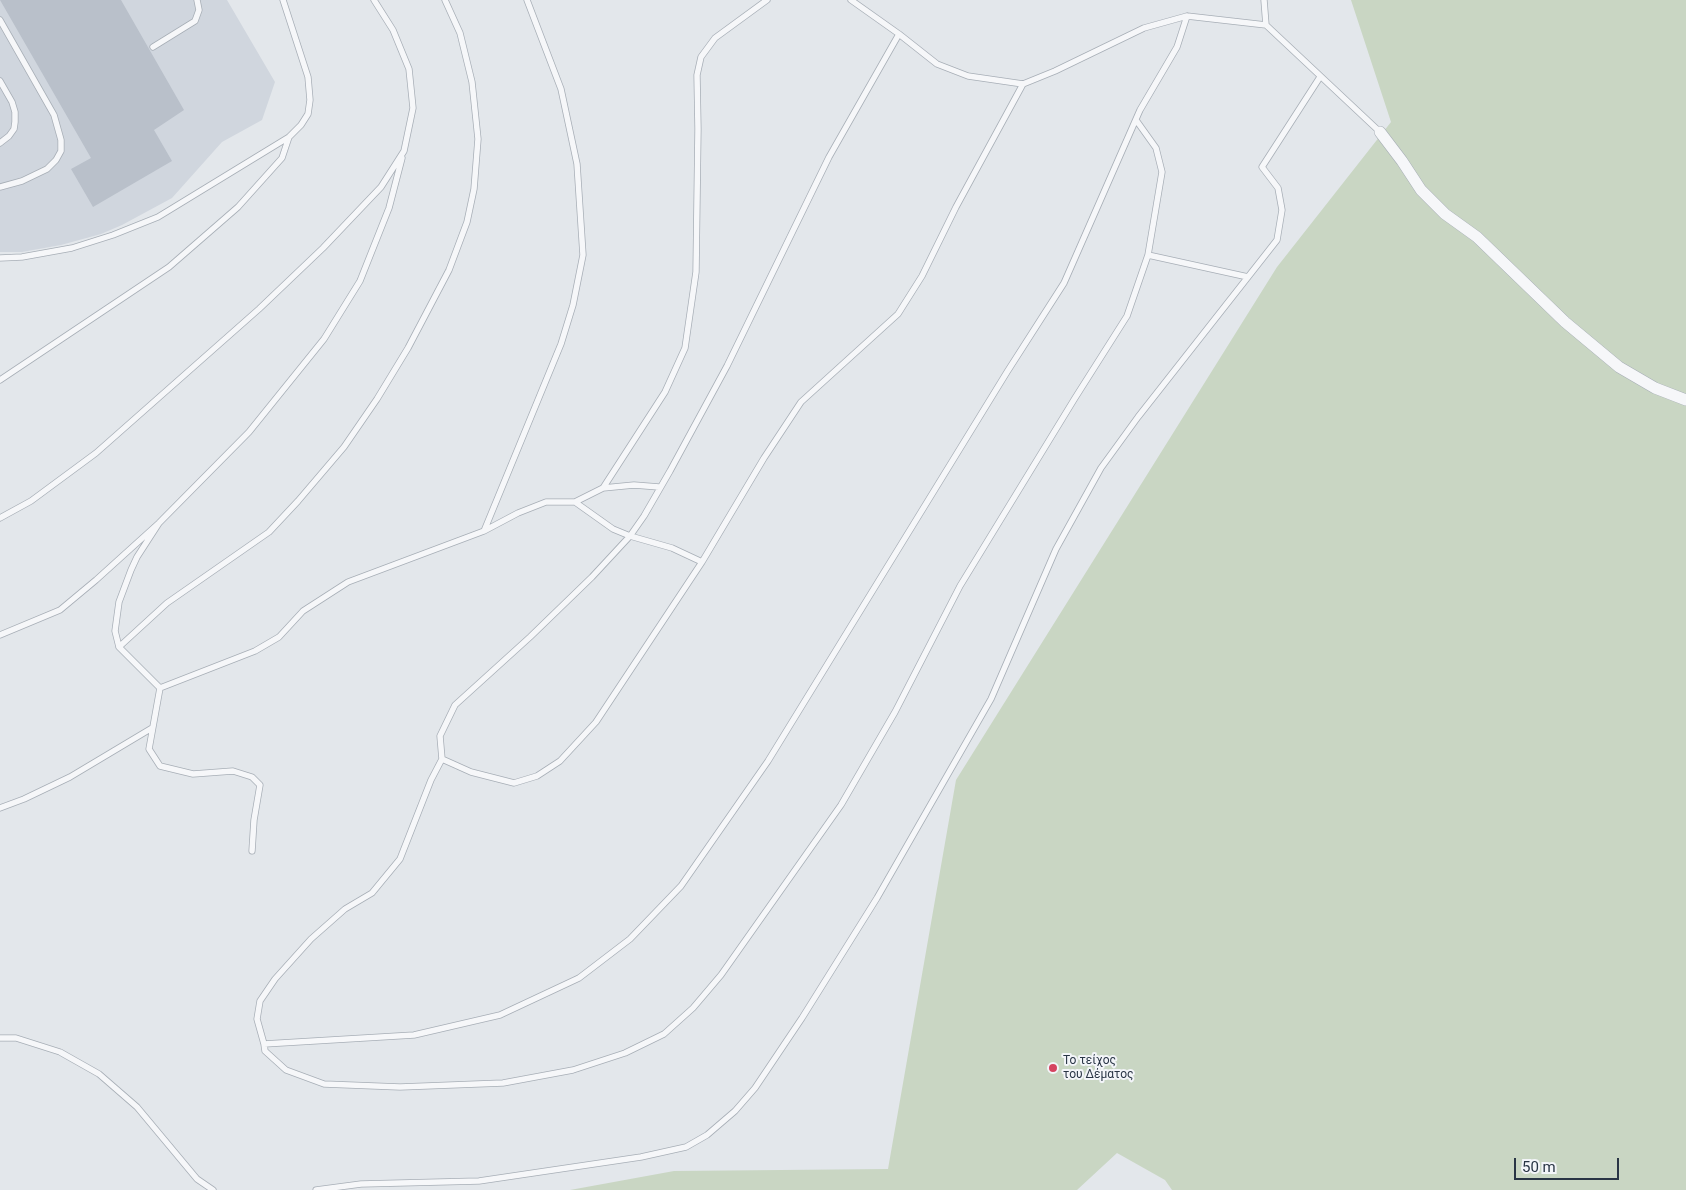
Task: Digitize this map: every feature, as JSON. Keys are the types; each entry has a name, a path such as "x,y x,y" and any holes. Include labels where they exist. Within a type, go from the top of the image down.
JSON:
{"street":[{"path":"1380,132 1421,190 1445,214 1477,237 1565,322 1620,367 1655,388 1686,400"}],"lane":[{"path":"153,47 195,21 199,10 198,0"},
{"path":"0,258 22,257 72,248 113,235 158,217 289,137 301,125 308,114 310,100 308,77 283,0"},
{"path":"0,635 60,610 159,523 249,432 324,339 360,281 389,208 414,108 409,69 393,30 374,0"},
{"path":"119,647 167,603 269,532 298,501 344,447 377,399 408,348 450,270 467,222 474,189 478,139 472,82 460,34 445,0"},
{"path":"484,531 561,344 573,306 583,255 577,164 561,89 527,0"},
{"path":"603,488 665,392 686,348 696,272 697,75 701,57 715,38 767,0"},
{"path":"851,0 937,64 968,76 1023,84 1055,71 1144,28 1187,16 1266,25 1380,132"},
{"path":"1264,0 1266,25"},
{"path":"264,1044 414,1035 500,1015 578,978 630,939 681,886 768,762 1007,372 1064,283 1136,120 1177,47 1187,16"},
{"path":"0,20 54,115 61,140 60,151 56,160 46,169 22,181 0,187"},
{"path":"899,34 829,157 727,366 644,516 630,536 592,577 455,705 440,736 442,759 431,780 400,859 372,893 345,909 311,940 275,979 260,1001 257,1019 265,1051 286,1070 324,1084 400,1087 503,1083 573,1070 625,1053 664,1034 693,1008 721,975 841,805 895,712 960,586 1127,316 1148,255 1162,172 1156,148 1136,120"},
{"path":"316,1190 362,1184 479,1181 641,1157 686,1147 707,1135 734,1111 755,1088 877,898 992,699 1056,550 1101,468 1138,416 1277,240 1282,210 1278,188 1262,167 1320,77"},
{"path":"0,81 12,102 15,112 15,122 9,136 0,143"},
{"path":"442,759 471,772 514,782 537,776 560,760 596,722 702,562 764,458 801,402 898,314 922,276 956,207 1023,84"},
{"path":"0,380 170,267 238,207 282,158 289,137"},
{"path":"0,518 31,500 96,453 259,309 323,248 381,187 404,150"},
{"path":"1148,255 1248,277"},
{"path":"160,688 255,651 280,637 303,610 348,582 484,531 518,513 546,502 575,502 603,488 634,485 660,488"},
{"path":"575,502 613,529 672,548 702,562"},
{"path":"159,523 137,557 119,602 115,631 119,647 160,688"},
{"path":"160,688 149,749 160,766 193,774 232,771 252,777 260,785 254,820 252,851"},
{"path":"0,808 70,777 152,728"},
{"path":"0,1038 16,1038 60,1052 99,1074 137,1107 197,1179 213,1190"}],"shaded area":[{"path":"0,0 227,0 275,82 262,120 222,142 172,198 122,225 101,234 61,245 22,252 0,252"}],"green space":[{"path":"1351,0 1686,0 1686,1190 1172,1190 1165,1180 1117,1153 1077,1190 570,1190 674,1171 888,1169 956,780 1277,267 1391,122"}],"building":[{"path":"0,0 121,0 184,110 154,130 172,161 93,207 71,169 91,158"}],"place":[{"name":"Το τείχος του Δέματος","path":"1053,1068"}]}
